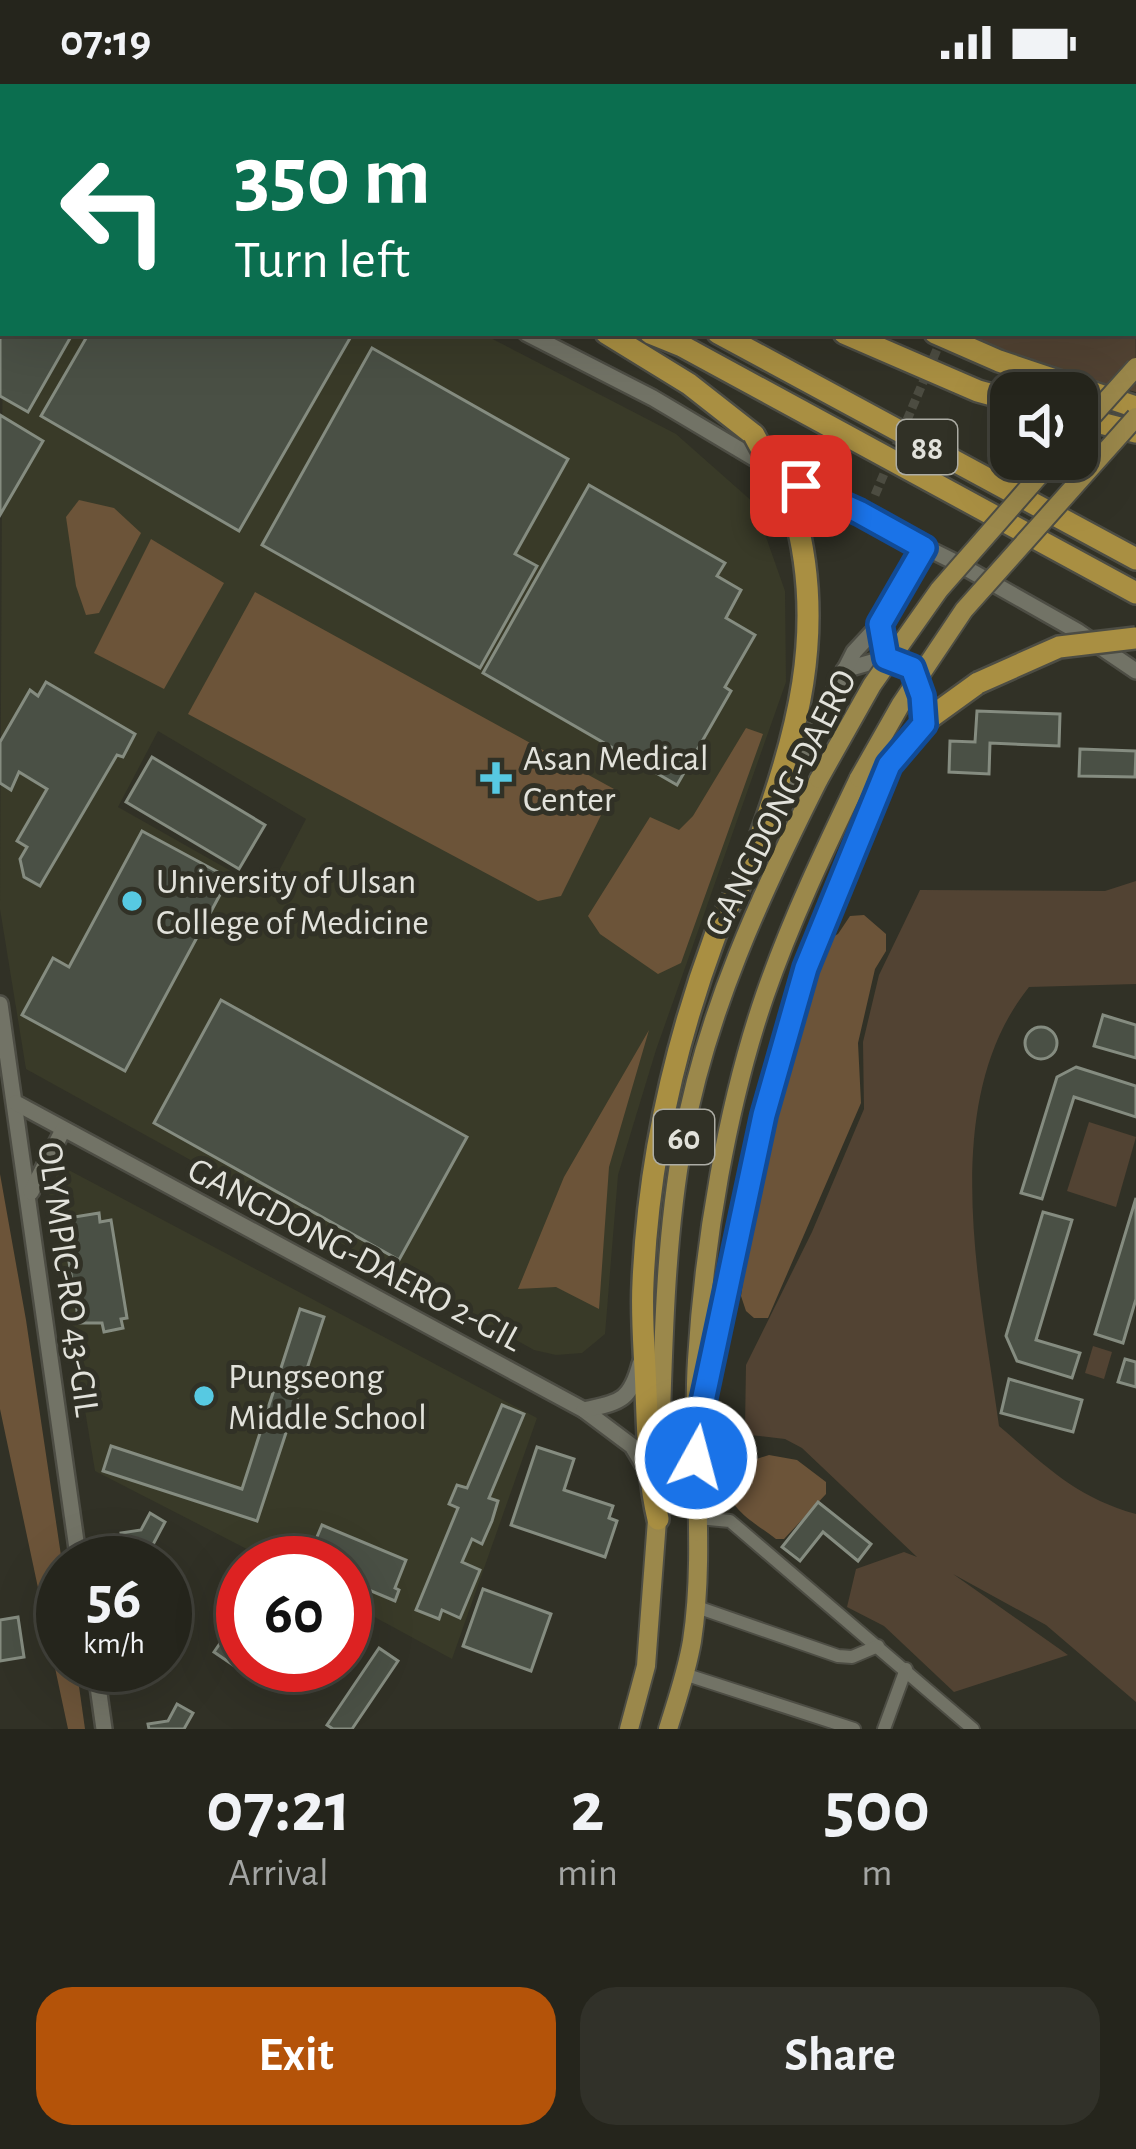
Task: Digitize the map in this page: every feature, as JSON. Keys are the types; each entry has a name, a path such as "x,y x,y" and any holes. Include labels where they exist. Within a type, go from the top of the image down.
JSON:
{"highway":[{"path":"611,336 689,384 754,435"},
{"path":"655,336 740,407 793,508 809,584 808,664 799,716 753,857 717,932 669,1091 642,1286 650,1477 658,1519"},
{"path":"658,336 1136,593"},
{"name":"88","path":"724,336 1136,560"},
{"name":"88","path":"851,336 990,394"},
{"path":"942,336 999,361 1136,407"},
{"path":"1098,422 1136,432"},
{"path":"696,1434 764,1115 806,968 889,765 924,724 978,683 1059,647 1136,638"}],"main road":[{"path":"1098,410 1136,367"},
{"name":"GANGDONG-DAERO","path":"668,1729 684,1674 694,1606 704,1270 728,1137 764,999 808,884 901,704 964,610 1136,417"},
{"name":"GANGDONG-DAERO","path":"629,1729 646,1666 658,1519 665,1273 683,1139 704,1049 736,955 819,779 872,686 939,590 1035,480"}],"street":[{"path":"532,336 653,398 801,486 859,512 1057,620 1136,670"},
{"path":"753,857 813,726 854,652 880,624 924,548"},
{"path":"880,624 886,658"},
{"path":"844,670 886,658 912,668 922,696 924,724"},
{"name":"OLYMPIC-RO 43-GIL","path":"0,1004 75,1536"},
{"name":"GANGDONG-DAERO 2-GIL","path":"16,1103 584,1410 632,1446 650,1477"},
{"path":"30,1195 62,1130"},
{"path":"584,1410 623,1400 634,1386 644,1350"},
{"path":"698,1518 730,1521 973,1729"},
{"path":"694,1606 838,1656 852,1657 878,1646"},
{"path":"884,1729 906,1669"},
{"path":"684,1674 854,1729"},
{"path":"98,1692 104,1729"}],"shaded area":[{"name":"Asan Medical Center","path":"3,336 487,336 676,434 754,503 785,591 786,682 656,1050 618,1175 605,1334 582,1353 556,1355 534,1350 26,1069 0,909","holes":["158,731 306,819 268,892 118,807"]},
{"path":"948,336 1136,336 1136,392 1098,382 1098,372 1056,372"},
{"path":"79,500 114,508 141,533 99,613 86,615 76,586 66,517"},
{"path":"151,539 224,583 164,689 94,653"},
{"path":"255,592 614,789 561,896 538,901 188,714"},
{"path":"746,728 763,734 681,963 658,974 600,934 588,916 650,817 679,830 693,816"},
{"path":"1136,881 1136,984 1029,987 1000,1034 983,1085 972,1199 999,1426 1078,1489 1136,1514 1136,1702 1046,1625 953,1574 1068,1655 954,1692 884,1626 847,1607 856,1569 904,1552 917,1557 802,1448 785,1439 750,1435 745,1428 746,1365 812,1232 864,1109 863,1042 879,975 920,890 1105,891"},
{"path":"864,915 886,934 886,951 875,969 858,1043 861,1103 768,1318 754,1318 741,1296 767,1114 823,942 838,934 850,916"},
{"path":"649,1030 609,1167 599,1309 556,1287 518,1289 564,1177"},
{"path":"1089,1122 1136,1137 1116,1207 1067,1191"},
{"path":"61,1166 537,1418 452,1659 372,1616 372,1536 221,1536 95,1471 49,1192"},
{"path":"0,1174 58,1536 36,1536 36,1578 0,1409"},
{"path":"1093,1346 1112,1352 1104,1379 1085,1373"},
{"path":"769,1455 797,1460 826,1482 826,1494 784,1539 776,1539 746,1517 728,1491 732,1467"},
{"path":"60,1692 80,1692 85,1729 68,1729"}],"building":[{"path":"0,336 71,336 28,412 0,396"},
{"path":"87,336 351,336 239,531 41,416"},
{"path":"372,348 568,459 515,554 537,566 480,668 262,545"},
{"path":"0,415 43,441 0,515"},
{"path":"589,485 725,563 717,576 741,590 726,618 755,635 725,687 731,691 677,785 483,673"},
{"path":"46,682 135,734 123,757 117,755 40,886 24,877 20,859 27,847 17,841 47,789 19,772 11,790 0,783 0,742 30,690 38,696"},
{"path":"977,711 1060,714 1059,746 990,743 989,774 949,772 950,741 975,742"},
{"path":"1080,749 1136,751 1135,777 1079,776"},
{"path":"152,757 265,825 239,869 126,802"},
{"path":"142,831 229,878 125,1071 22,1015 53,958 69,967"},
{"path":"221,1000 467,1137 399,1260 154,1123"},
{"path":"1103,1015 1136,1025 1136,1058 1094,1046"},
{"path":"1041,1027 1053,1031 1057,1043 1053,1055 1041,1059 1029,1055 1025,1043 1029,1031"},
{"path":"1076,1067 1136,1086 1136,1117 1074,1097 1042,1199 1021,1193 1057,1077"},
{"path":"1136,1198 1136,1299 1123,1343 1095,1334"},
{"path":"1043,1212 1072,1220 1036,1340 1080,1353 1072,1378 1017,1361 1006,1336"},
{"path":"99,1213 100,1222 111,1220 127,1318 121,1319 123,1328 104,1332 102,1323 79,1323 62,1219"},
{"path":"300,1309 324,1317 257,1521 103,1471 111,1446 242,1489"},
{"path":"1125,1359 1136,1362 1136,1387 1118,1382"},
{"path":"1009,1379 1082,1400 1073,1432 1001,1413"},
{"path":"502,1405 524,1414 489,1498 498,1501 492,1521 482,1544 472,1539 462,1562 480,1570 460,1618 442,1610 439,1619 416,1610 458,1508 449,1504 457,1485 467,1488"},
{"path":"537,1447 574,1459 564,1490 613,1506 609,1518 617,1521 605,1557 511,1525"},
{"path":"818,1502 871,1544 858,1561 823,1532 800,1561 782,1547"},
{"path":"150,1513 165,1522 158,1536 121,1536 141,1530"},
{"path":"322,1525 348,1536 317,1536"},
{"path":"372,1546 406,1560 395,1601 372,1591"},
{"path":"483,1589 551,1614 531,1671 463,1646"},
{"path":"18,1617 24,1657 0,1661 0,1620"},
{"path":"379,1648 398,1661 352,1729 333,1729 327,1725 349,1692 372,1692 372,1658"},
{"path":"177,1704 193,1713 184,1729 149,1729 148,1724 168,1721"}],"tunnel":[{"path":"875,495 941,340"}],"place":[{"name":"Asan Medical Center","path":"496,778"},
{"name":"University of Ulsan College of Medicine","path":"132,901"},
{"name":"Pungseong Middle School","path":"204,1396"}],"route":[{"path":"696,1458 696,1434 764,1115 806,968 889,765 924,724 922,696 912,668 886,658 880,624 924,548 801,486"}]}
